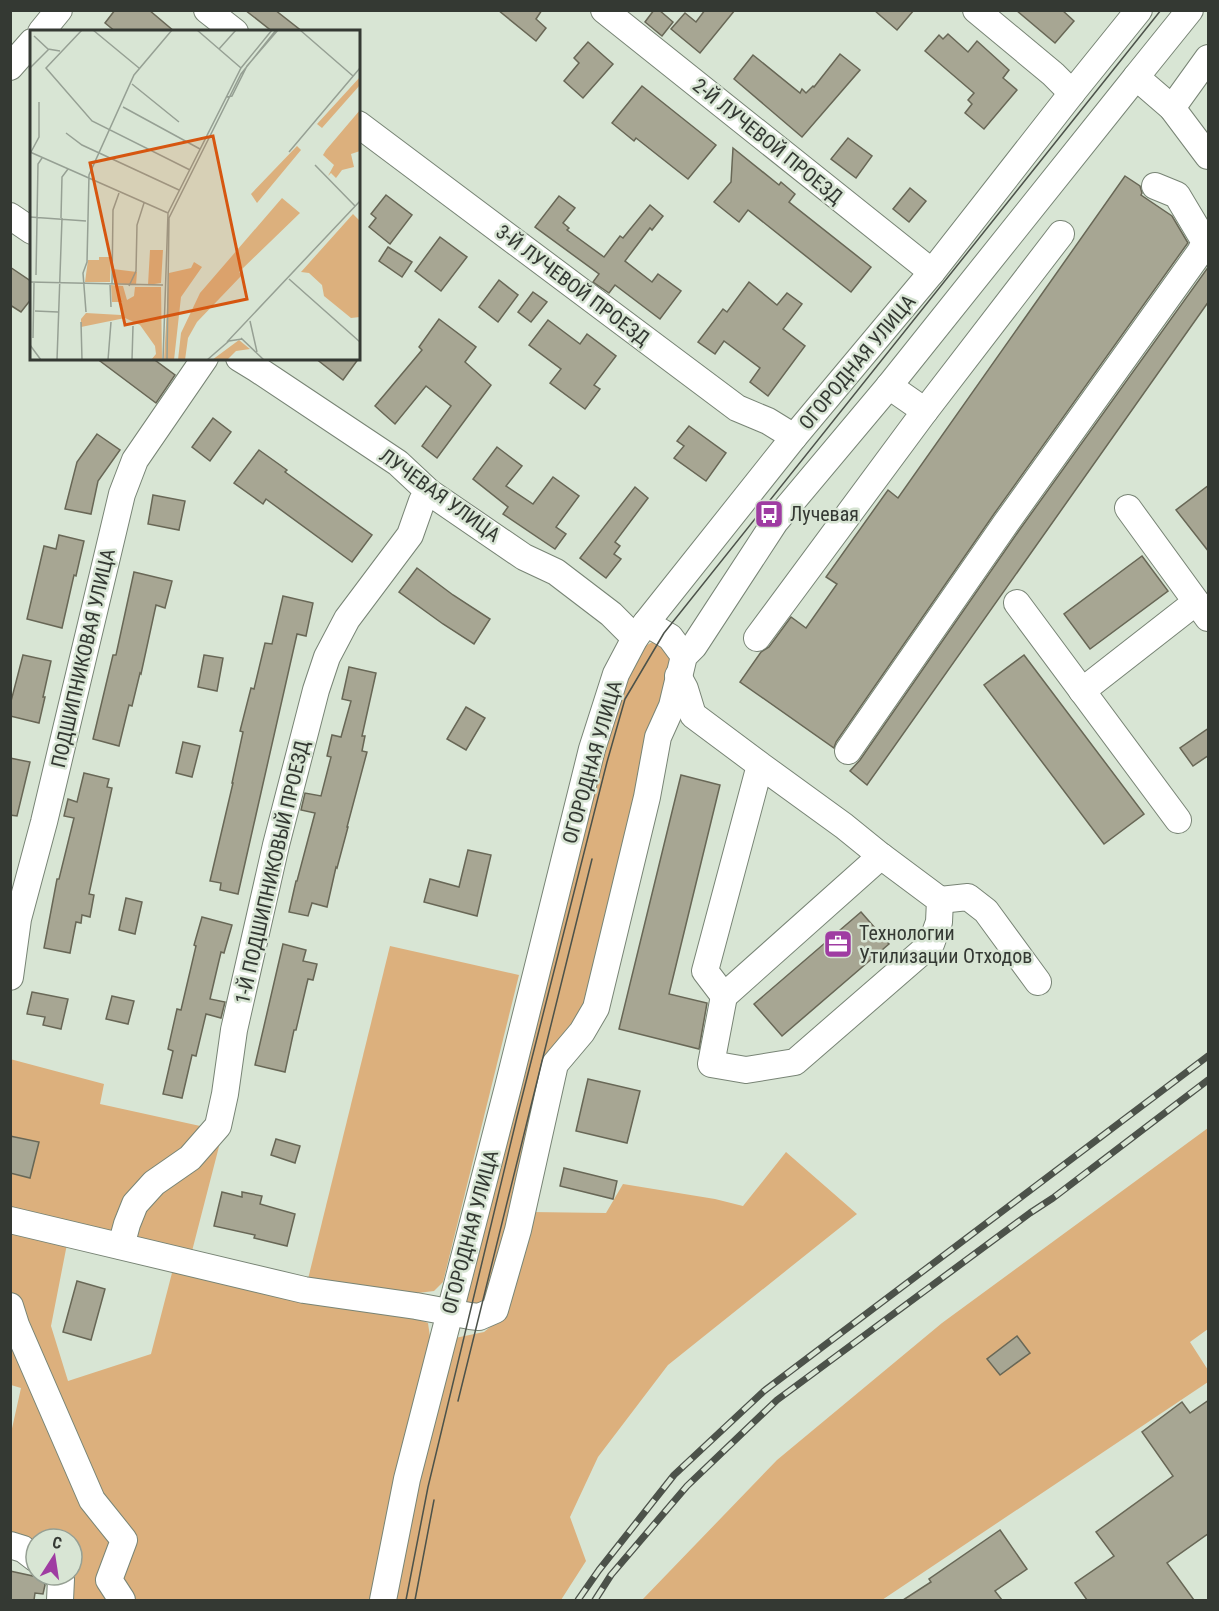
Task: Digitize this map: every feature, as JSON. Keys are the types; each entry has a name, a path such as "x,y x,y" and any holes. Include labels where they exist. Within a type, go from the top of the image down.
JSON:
{"street":[{"path":"43,30 59,10"},
{"path":"207,10 232,30"},
{"name":"2-Й ЛУЧЕВОЙ ПРОЕЗД","path":"604,10 932,272"},
{"path":"976,10 1053,74 1072,93"},
{"name":"ОГОРОДНАЯ УЛИЦА","path":"383,1600 407,1479 592,749 616,674 641,631 794,437 932,272 1139,10"},
{"path":"10,1220 304,1290 479,1317 495,1310 518,1230 555,1064 582,1032 596,1008 647,797 658,737 672,706 681,666 776,522 890,386 1190,10"},
{"path":"10,67 30,44"},
{"path":"1172,108 1209,58"},
{"path":"1136,77 1172,108 1209,156"},
{"name":"3-Й ЛУЧЕВОЙ ПРОЕЗД","path":"360,126 736,408 794,437"},
{"path":"848,751 1006,523 1200,252 1205,242 1177,195 1155,186"},
{"path":"10,216 30,230"},
{"path":"757,638 925,411 1062,234"},
{"name":"ПОДШИПНИКОВАЯ УЛИЦА","path":"10,977 18,919 44,822 122,494 135,460 204,360"},
{"name":"ЛУЧЕВАЯ УЛИЦА","path":"242,360 398,464 429,492 524,557 556,572 611,614 641,631 670,637 681,666 693,715 940,900"},
{"path":"890,386 925,411"},
{"name":"1-Й ПОДШИПНИКОВЫЙ ПРОЕЗД","path":"121,1246 135,1204 154,1183 190,1158 218,1126 234,1030 276,845 316,690 327,657 347,619 410,535 422,501 429,492"},
{"path":"1082,691 1202,610 1128,508"},
{"path":"1017,603 1178,820"},
{"path":"724,996 705,971 760,765"},
{"path":"881,856 724,996 711,1064 746,1070 795,1062 931,944 939,922 940,900 968,897 986,911 1038,982"},
{"path":"10,1306 16,1325 92,1500 124,1540 109,1580 122,1600"}],"shaded area":[{"path":"656,640 668,651 672,678 589,1005 576,1026 486,1307 462,1311 602,751 626,679 647,645"},
{"path":"390,946 519,975 443,1282 434,1291 418,1293 308,1279"},
{"path":"10,1059 104,1084 100,1104 223,1131 191,1255 11,1211"},
{"path":"1208,1128 1208,1329 1190,1342 1208,1370 1208,1382 882,1600 642,1600 777,1460 942,1323"},
{"path":"786,1152 857,1214 668,1365 598,1457 570,1517 586,1561 561,1600 394,1600 418,1484 455,1338 484,1332 505,1315 531,1212 606,1213 623,1184 715,1199 743,1206"},
{"path":"11,1226 67,1244 51,1326 68,1381 151,1354 173,1269 414,1318 428,1323 430,1337 370,1600 68,1600 70,1587 84,1587 84,1527 24,1527 24,1549 11,1542 11,1433 21,1388 11,1385"}],"building":[{"path":"115,10 149,10 173,30 114,30 105,23"},
{"path":"245,10 275,10 300,30 270,30"},
{"path":"498,10 542,10 536,19 546,28 536,41"},
{"path":"654,10 659,10 673,22 662,36 645,22"},
{"path":"705,10 735,10 700,53 671,29 685,13 696,22"},
{"path":"874,10 914,10 897,30"},
{"path":"1016,10 1062,10 1074,21 1055,43"},
{"path":"948,34 968,52 977,41 1009,70 1003,78 1017,90 984,129 965,113 972,104 968,100 974,93 925,51 939,35 943,39"},
{"path":"588,42 613,64 583,98 564,81 579,63 574,58"},
{"path":"840,54 860,70 802,137 734,79 753,55 800,93 802,89 806,93 814,87"},
{"path":"642,86 716,145 688,179 636,138 634,141 612,123"},
{"path":"848,138 872,156 856,178 831,159"},
{"path":"733,148 779,185 781,182 795,194 789,202 871,267 851,292 748,210 739,222 714,202 731,182"},
{"path":"1125,176 1140,186 1141,195 1172,216 1188,243 994,514 834,748 740,682 761,652 769,647 791,617 806,628 837,584 826,577 888,490 898,498"},
{"path":"910,188 926,201 909,222 893,209"},
{"path":"386,195 412,215 390,244 369,227 376,218 371,214"},
{"path":"559,196 575,208 563,223 569,228 567,230 604,257 620,236 623,238 650,205 663,216 652,230 650,228 625,261 652,282 658,274 681,291 660,319 615,285 609,293 593,282 599,274 535,227"},
{"path":"440,237 467,257 441,291 415,271"},
{"path":"388,247 412,262 402,277 379,261"},
{"path":"1209,266 1209,301 867,785 850,771"},
{"path":"10,267 30,281 30,301 21,312 10,305"},
{"path":"499,280 518,295 498,322 479,307"},
{"path":"749,282 777,305 787,293 802,304 783,329 805,346 768,396 750,382 760,368 724,341 715,354 698,342 723,309 727,312"},
{"path":"533,292 547,302 531,322 518,312"},
{"path":"439,319 476,347 465,362 491,385 437,458 422,446 451,406 426,386 395,424 375,406 422,350 419,347"},
{"path":"548,320 580,344 587,334 616,356 594,385 600,389 585,409 550,383 561,369 529,345"},
{"path":"99,360 155,360 175,375 156,403"},
{"path":"318,360 358,360 343,380"},
{"path":"213,418 231,432 210,461 192,447"},
{"path":"689,426 726,453 706,481 674,458 684,446 677,441"},
{"path":"97,434 120,450 98,481 91,514 65,509 77,462"},
{"path":"497,447 522,466 506,486 533,504 553,477 579,496 556,527 566,534 555,549 503,514 508,507 473,479"},
{"path":"259,450 287,470 285,472 372,535 352,562 266,499 263,504 234,483"},
{"path":"1209,485 1209,552 1176,510"},
{"path":"635,487 648,498 615,542 620,546 614,554 621,559 606,578 580,558"},
{"path":"153,495 185,501 179,530 148,524"},
{"path":"59,535 84,541 62,628 27,619 44,546 56,549"},
{"path":"1142,556 1168,591 1090,649 1064,614"},
{"path":"417,568 490,619 474,644 399,592"},
{"path":"134,572 172,581 165,608 156,605 141,674 132,706 129,705 119,746 93,739 113,655 116,655"},
{"path":"283,596 313,603 306,636 297,634 238,894 220,890 221,883 210,881 233,783 243,732 240,731 251,688 254,689 265,643 272,644"},
{"path":"23,655 51,661 39,723 10,716 10,705"},
{"path":"204,655 223,658 217,691 198,687"},
{"path":"1024,655 1144,814 1104,844 984,685"},
{"path":"349,667 376,673 362,736 365,736 362,751 367,752 327,907 312,903 308,916 289,912 315,813 301,810 305,793 321,796 331,757 327,756 332,735 341,737 351,701 342,699"},
{"path":"466,707 485,718 466,750 447,739"},
{"path":"1209,728 1209,755 1193,766 1180,748"},
{"path":"183,742 200,746 192,777 176,773"},
{"path":"10,758 30,762 17,816 10,815"},
{"path":"84,773 109,779 107,787 112,788 89,894 94,895 90,917 82,915 81,923 76,922 70,953 44,948 57,879 59,879 74,818 64,816 68,799 77,802"},
{"path":"681,775 720,785 669,994 707,1003 699,1049 619,1029"},
{"path":"468,850 491,855 477,916 424,902 430,879 459,887"},
{"path":"126,898 142,902 135,934 119,930"},
{"path":"861,912 889,944 782,1036 754,1004"},
{"path":"202,917 232,925 224,953 221,952 210,999 225,1002 221,1018 206,1014 196,1056 192,1055 182,1098 163,1094 173,1051 168,1049 177,1009 181,1010"},
{"path":"283,944 306,950 303,961 317,964 313,980 308,979 285,1072 255,1065"},
{"path":"32,992 68,999 61,1029 43,1025 45,1017 27,1014"},
{"path":"112,996 134,1001 128,1024 106,1019"},
{"path":"588,1079 640,1091 627,1143 576,1131"},
{"path":"10,1136 39,1142 30,1178 10,1173"},
{"path":"276,1139 300,1146 295,1163 271,1155"},
{"path":"564,1168 617,1181 613,1199 560,1186"},
{"path":"222,1192 242,1197 242,1192 262,1196 260,1204 295,1214 287,1246 254,1238 255,1235 214,1226"},
{"path":"77,1281 105,1289 91,1340 63,1332"},
{"path":"1017,1336 1030,1353 1000,1375 987,1359"},
{"path":"1209,1400 1209,1533 1167,1563 1194,1600 1087,1600 1075,1583 1114,1556 1096,1532 1173,1476 1142,1432 1182,1402 1190,1413"},
{"path":"1000,1530 1027,1569 995,1591 1002,1600 903,1600 931,1582 929,1579"},
{"path":"10,1571 24,1574 24,1587 45,1587 43,1594 35,1593 34,1600 10,1600"}],"tram line":[{"path":"406,1600 428,1487 517,1117 625,699 664,633 1161,10"},
{"path":"458,1401 592,859"},
{"path":"415,1600 434,1500"}],"railway":[{"path":"578,1600 674,1475 764,1391 1208,1056"},
{"path":"595,1600 611,1575 687,1486 777,1400 1053,1198 1208,1080"}],"place":[{"name":"Лучевая","path":"769,514"},
{"name":"Технологии Утилизации Отходов","path":"838,944"}]}
